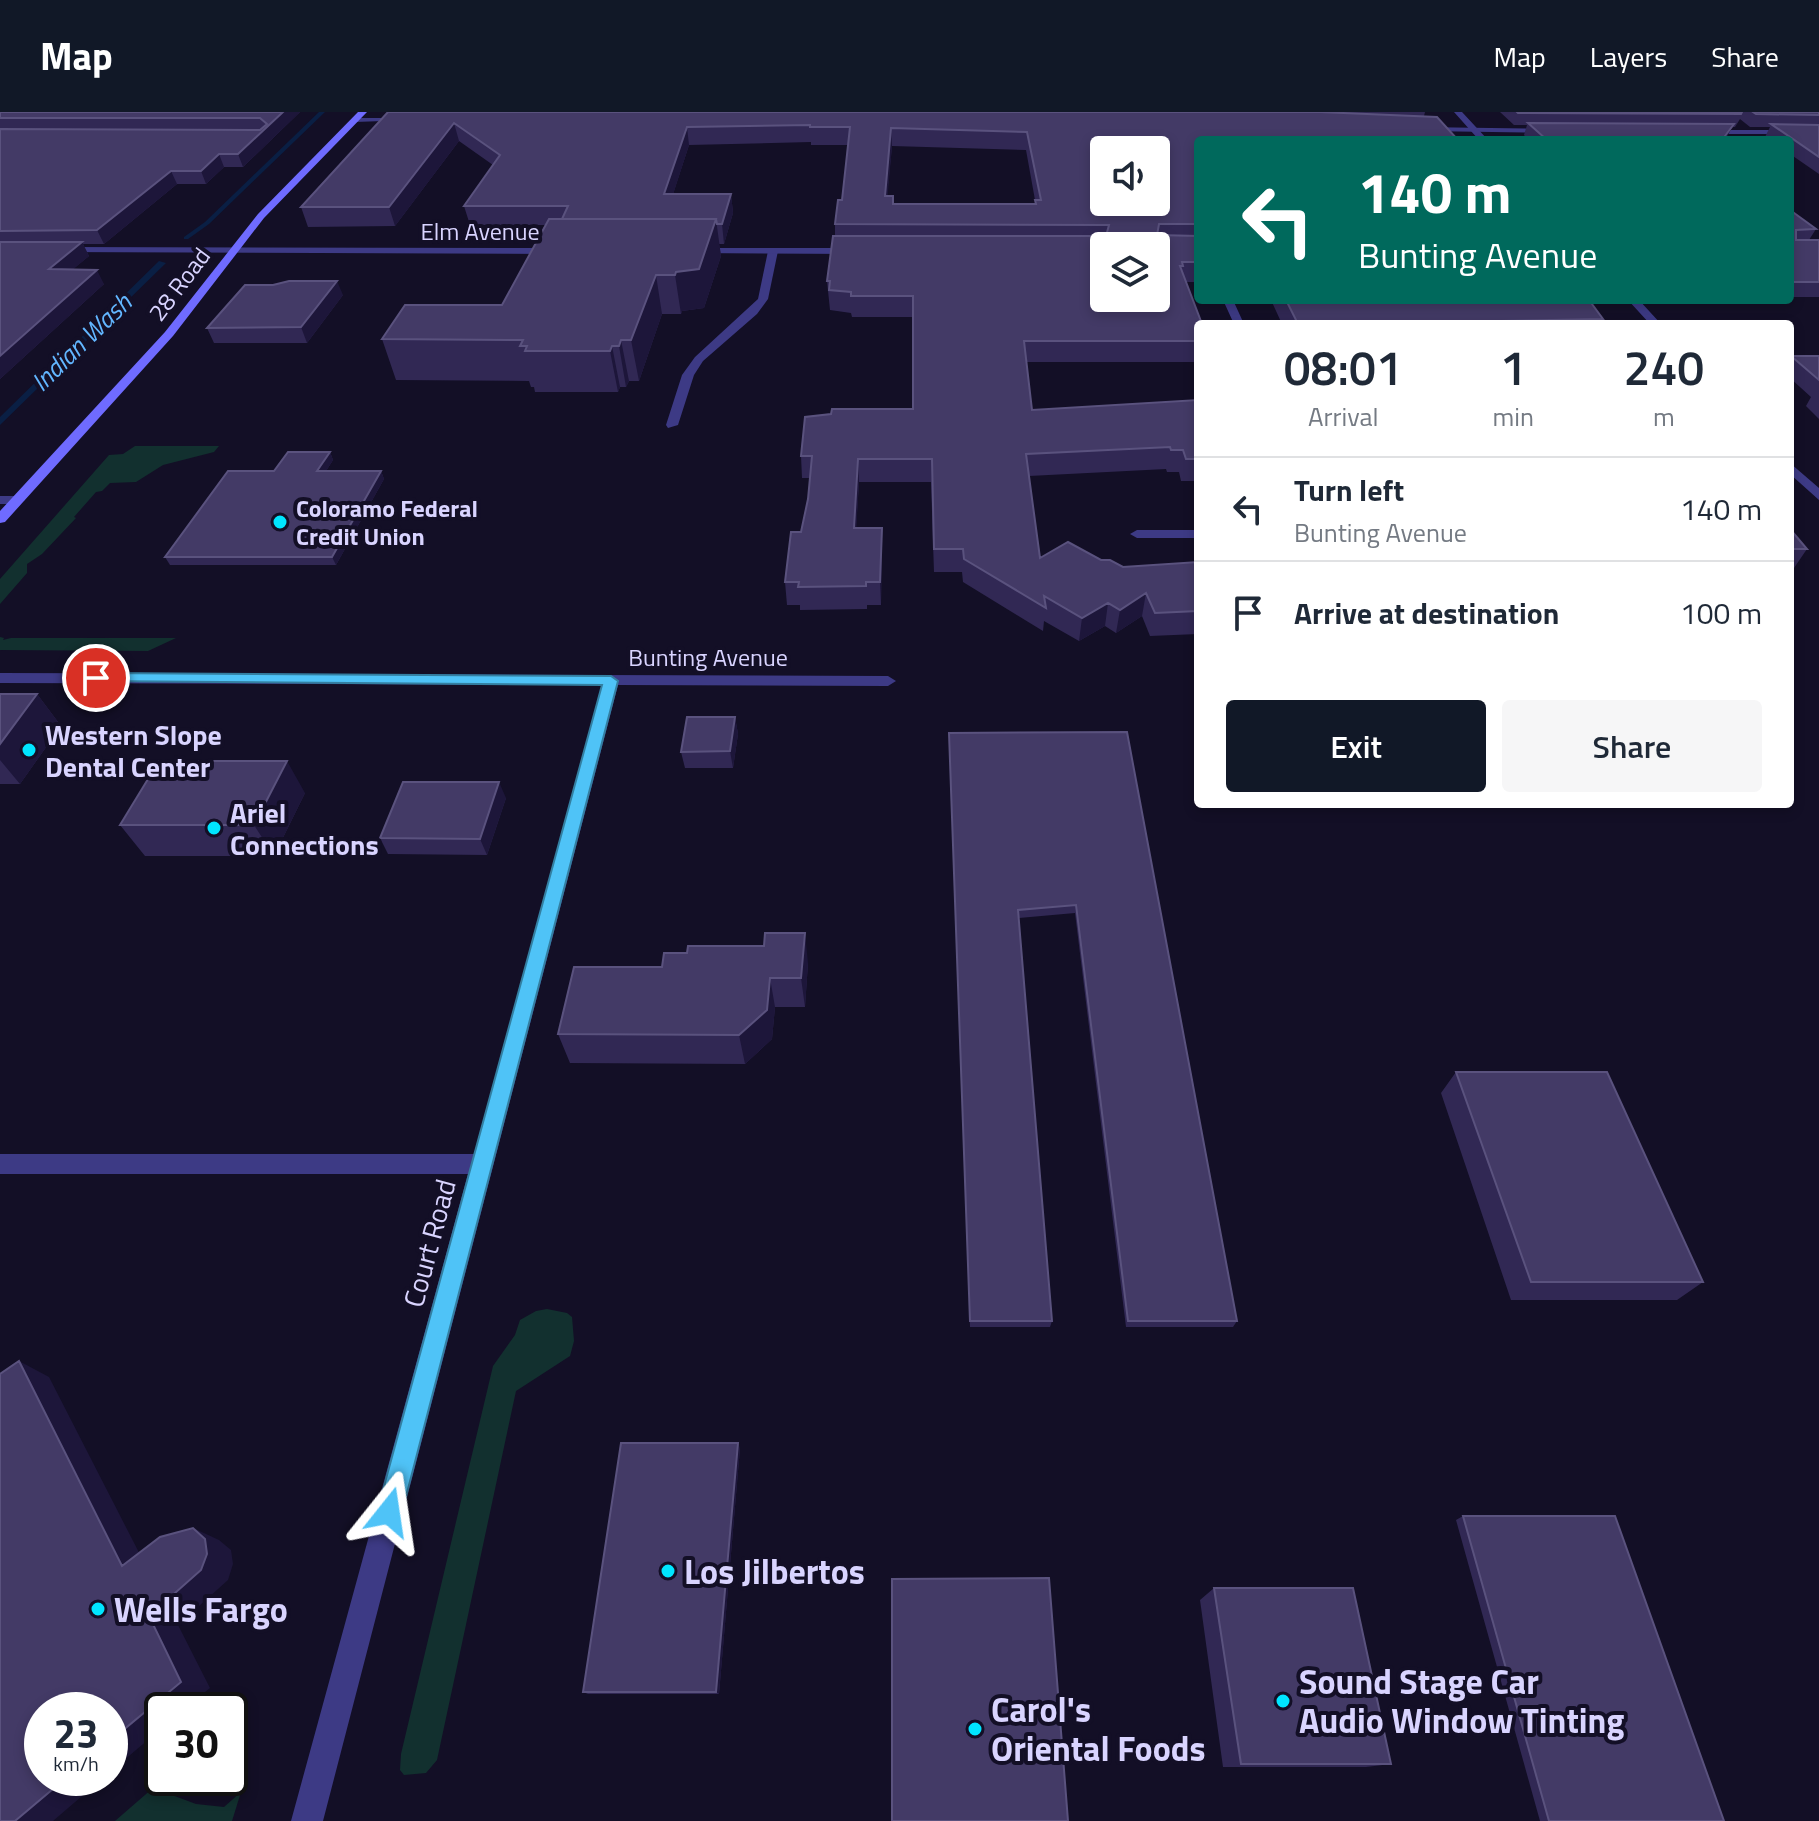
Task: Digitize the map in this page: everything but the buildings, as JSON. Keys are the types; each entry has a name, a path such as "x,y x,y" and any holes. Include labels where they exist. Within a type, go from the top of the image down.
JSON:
{"main road":[{"name":"28 Road","path":"0,519 169,334 231,251 363,112"}],"street":[{"path":"1458,112 1480,136"},
{"path":"355,120 413,120"},
{"path":"1408,129 1556,131"},
{"path":"1693,132 1819,132"},
{"name":"Elm Avenue","path":"47,250 571,251"},
{"path":"677,251 865,251"},
{"path":"672,425 688,375 699,359 753,312 763,299 773,251"},
{"path":"1637,304 1652,320"},
{"path":"1794,471 1819,496"},
{"path":"0,500 18,500"},
{"path":"1137,534 1194,534"},
{"name":"Bunting Avenue","path":"0,678 888,681"},
{"name":"Court Road","path":"307,1821 611,681"},
{"path":"0,1164 481,1164"}],"green space":[{"path":"135,446 219,446 214,452 163,465 136,482 110,483 102,491 96,492 42,554 27,564 27,573 0,604 0,579 109,455 123,454"},
{"path":"0,637 3,640 176,638 148,651 0,650"},
{"path":"547,1309 572,1317 574,1341 570,1356 516,1391 437,1760 426,1773 404,1775 400,1770 401,1754 493,1366 515,1335 520,1320"},
{"path":"144,1796 174,1796 196,1804 224,1807 240,1796 232,1821 115,1821"}],"waterway":[{"name":"Indian Wash","path":"186,238 207,223 322,112"},
{"name":"Indian Wash","path":"0,422 162,263"}],"place":[{"name":"Coloramo Federal Credit Union","path":"280,522"},
{"name":"Western Slope Dental Center","path":"29,750"},
{"name":"Ariel Connections","path":"214,828"},
{"name":"Los Jilbertos","path":"668,1571"},
{"name":"Wells Fargo","path":"98,1609"},
{"name":"Sound Stage Car Audio Window Tinting","path":"1283,1701"},
{"name":"Carol's Oriental Foods","path":"975,1729"}],"route":[{"path":"96,678 611,681 389,1512"}]}
